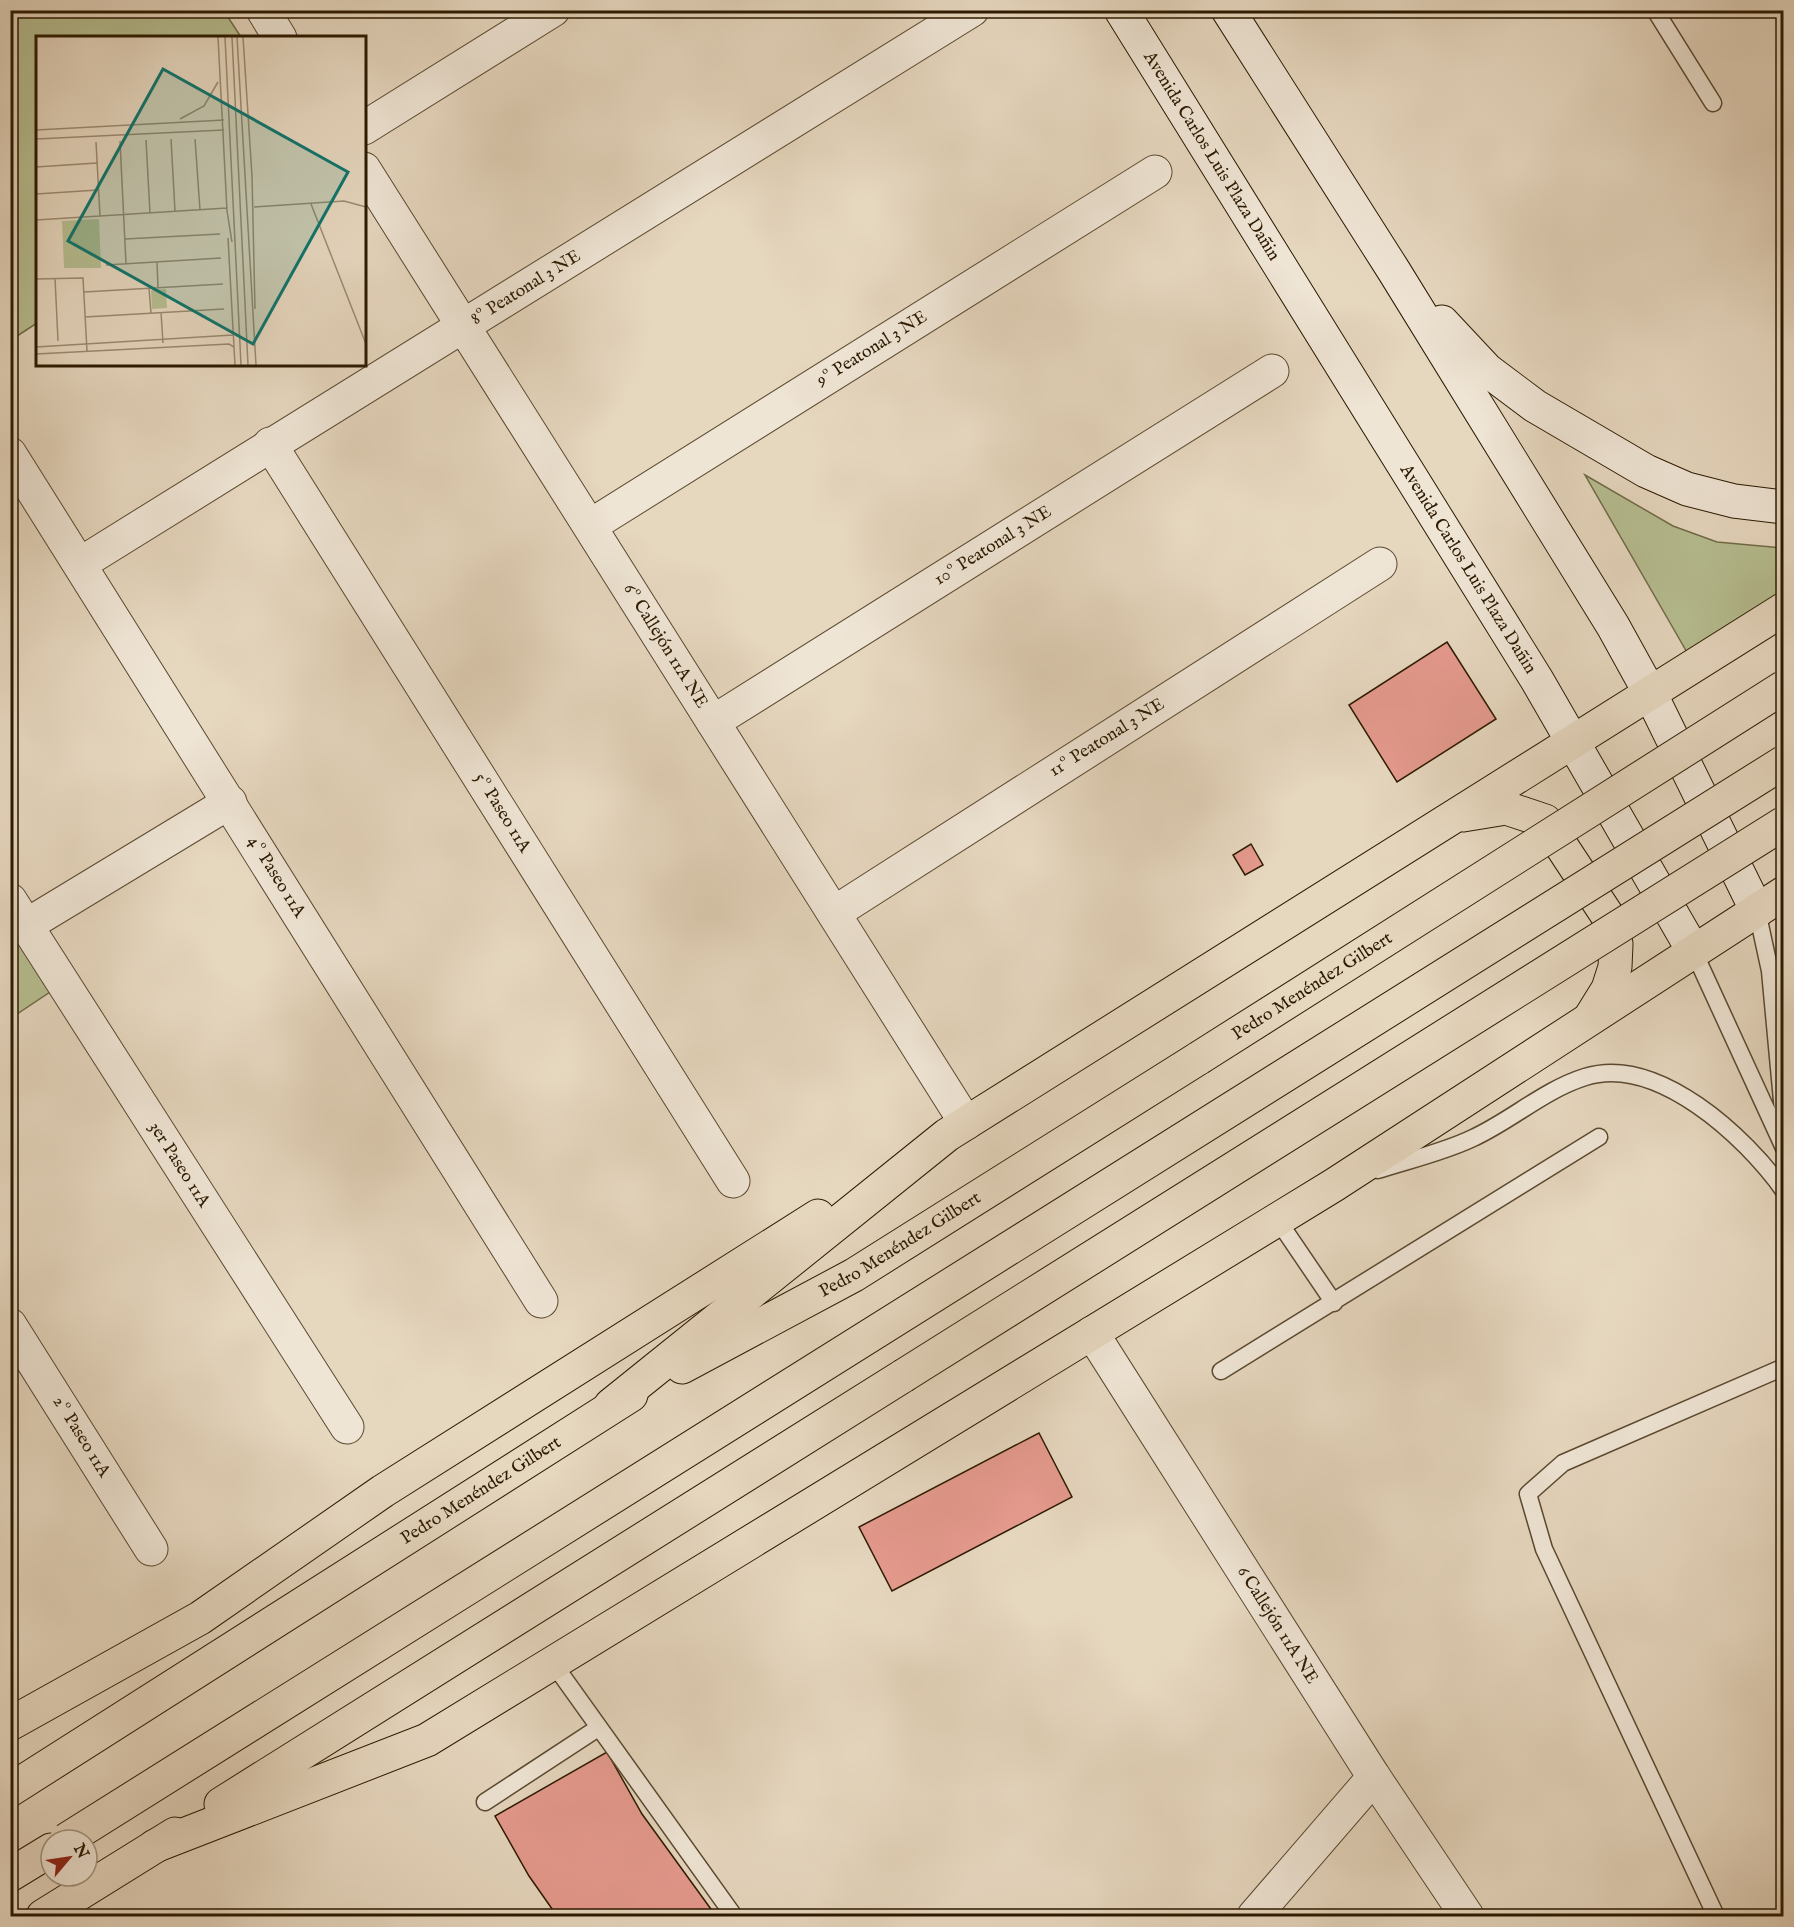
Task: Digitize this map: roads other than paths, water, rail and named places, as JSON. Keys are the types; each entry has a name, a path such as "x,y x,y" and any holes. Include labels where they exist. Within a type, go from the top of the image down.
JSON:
{"main road":[{"path":"10,1724 200,1618 383,1491 1784,609"},
{"name":"Pedro Menéndez Gilbert","path":"10,1790 611,1405 854,1275 1784,687"},
{"path":"85,1828 1784,762"},
{"path":"1452,818 1506,808 1545,820 1559,838 1611,921 1616,944 1615,968 1608,989 1589,1019"},
{"path":"43,1917 1784,824"},
{"path":"155,1846 428,1740 1334,1185 1784,893"},
{"path":"611,1405 957,1129"},
{"path":"10,1875 39,1857"}],"street":[{"path":"263,10 279,36"},
{"name":"8º Peatonal 3 NE","path":"80,564 972,10"},
{"name":"Avenida Carlos Luis Plaza Dañin","path":"1121,10 1573,741 1694,952"},
{"path":"1228,10 1394,271 1612,626 1650,693 1757,910"},
{"path":"366,127 545,12"},
{"name":"6º Callejón 11A NE","path":"366,172 834,913 957,1129"},
{"name":"9º Peatonal 3 NE","path":"590,526 1155,172"},
{"path":"1394,271 1487,370 1535,406 1646,471 1687,489 1734,501 1784,507"},
{"name":"10º Peatonal 3 NE","path":"713,722 1272,371"},
{"name":"5º Paseo 11A","path":"270,444 733,1181"},
{"name":"4º Paseo 11A","path":"10,454 541,1301"},
{"name":"11º Peatonal 3 NE","path":"834,913 1380,564"},
{"path":"19,913 230,802"},
{"name":"3er Paseo 11A","path":"19,913 347,1427"},
{"name":"2º Paseo 11A","path":"10,1325 151,1549"},
{"name":"6 Callejón 11A NE","path":"1092,1333 1374,1777 1467,1917"},
{"path":"1254,1917 1374,1777"}],"lane":[{"path":"1655,10 1713,103"},
{"path":"1757,910 1770,971 1784,1122"},
{"name":"Avenida Carlos Luis Plaza Dañin","path":"1694,952 1784,1148"},
{"path":"1334,1185 1473,1138 1552,1090 1587,1076 1623,1073 1655,1081 1699,1106 1769,1170 1784,1191"},
{"path":"1221,1371 1599,1137"},
{"path":"1277,1220 1334,1303"},
{"path":"1716,1917 1544,1549 1528,1494 1563,1463 1784,1367"},
{"path":"553,1663 734,1917"},
{"path":"485,1802 598,1728"}]}
